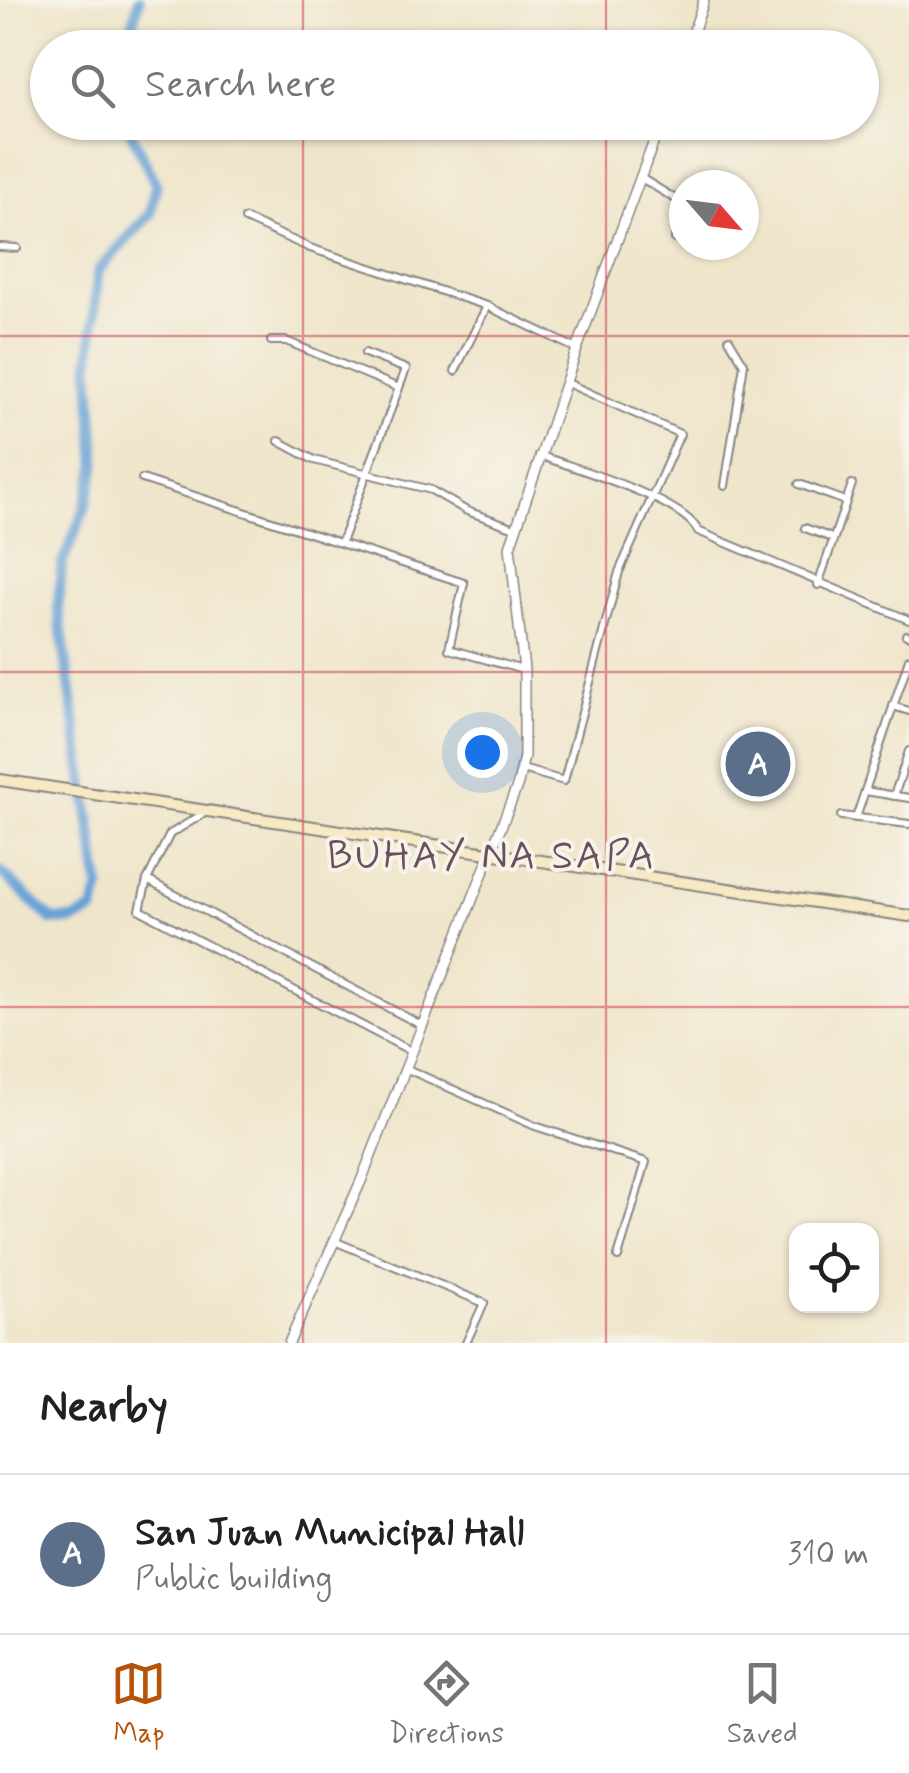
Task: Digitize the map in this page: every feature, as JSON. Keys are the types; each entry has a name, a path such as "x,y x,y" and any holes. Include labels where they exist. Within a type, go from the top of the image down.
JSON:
{"main road":[{"path":"0,780 909,916"}],"street":[{"path":"694,30 704,0"},
{"path":"289,1343 405,1068 522,769 524,670 510,564 515,528 576,349 655,140"},
{"path":"641,178 669,196"},
{"path":"244,219 310,248 486,306 576,349"},
{"path":"0,246 16,248"},
{"path":"455,371 486,306"},
{"path":"726,486 744,364 729,339"},
{"path":"272,341 286,341 400,388"},
{"path":"342,540 406,369 365,353"},
{"path":"522,769 564,781 619,572 680,434 565,382"},
{"path":"279,441 314,460 431,490 467,511 515,528"},
{"path":"539,455 650,498 692,518 698,531 909,620"},
{"path":"142,479 280,526 342,540 464,583 449,649 524,670"},
{"path":"799,484 845,501"},
{"path":"818,584 852,484"},
{"path":"804,528 832,538"},
{"path":"856,818 909,661"},
{"path":"893,706 909,711"},
{"path":"894,796 909,751"},
{"path":"865,791 909,798"},
{"path":"208,811 170,834 147,880 140,910 411,1052"},
{"path":"842,816 909,824"},
{"path":"147,880 421,1025"},
{"path":"405,1068 535,1126 646,1162 618,1257"},
{"path":"334,1240 484,1302 466,1343"}],"waterway":[{"path":"132,30 139,0"},
{"path":"0,871 52,920 74,920 93,911 100,888 58,607 62,564 85,508 96,465 90,367 98,271 150,214 156,185 135,140"}],"place":[{"name":"San Juan Municipal Hall","path":"758,764"}],"district":[{"name":"BUHAY NA SAPA","path":"492,857"}]}
